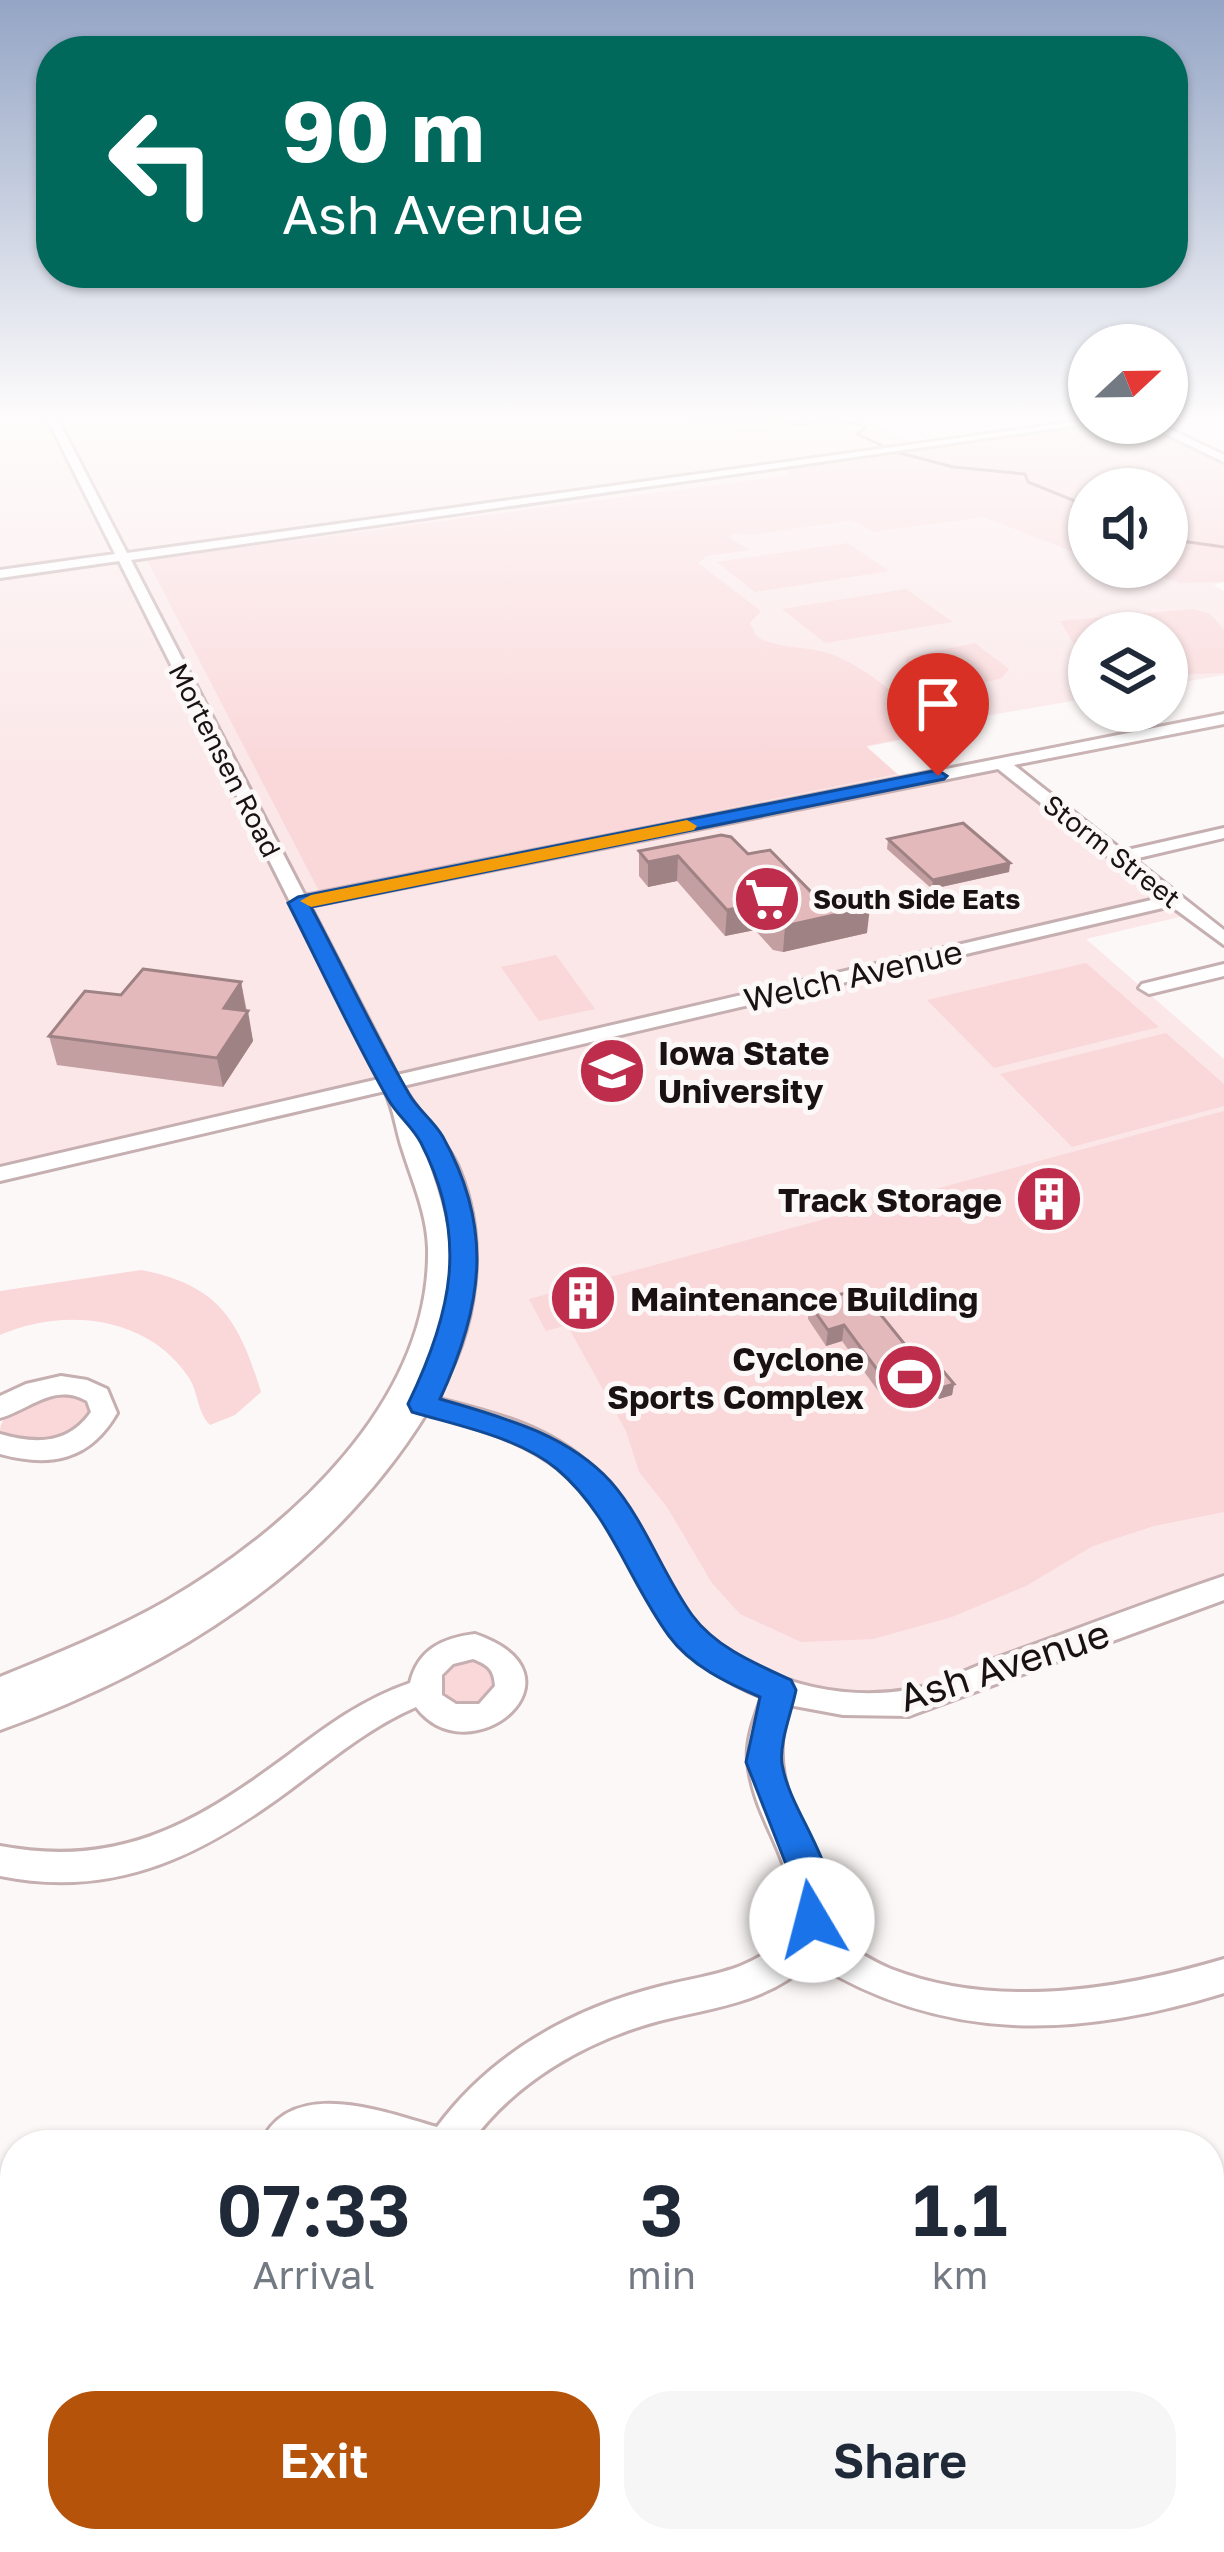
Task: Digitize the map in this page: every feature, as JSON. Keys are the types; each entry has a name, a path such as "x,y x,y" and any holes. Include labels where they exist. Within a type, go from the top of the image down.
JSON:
{"street":[{"name":"Mortensen Road","path":"109,535 396,1092 437,1217 451,1290 442,1363 410,1400"},
{"path":"0,574 284,535"},
{"path":"298,903 1215,720 1224,733"},
{"name":"Storm Street","path":"1001,763 1224,939"},
{"path":"1120,856 1224,833"},
{"name":"Welch Avenue","path":"0,1174 396,1092 1173,900"},
{"path":"1149,988 1224,970"},
{"path":"0,1409 38,1390 75,1385 98,1396 104,1413 94,1431 63,1449 21,1450 0,1444"},
{"path":"0,1691 149,1623 254,1556 323,1493 376,1431 410,1400"},
{"path":"0,1718 166,1642 270,1573 348,1502 410,1400"},
{"name":"Ash Avenue","path":"410,1400 508,1430 563,1457 615,1512 682,1629 729,1668 778,1690 836,1703 908,1703 1224,1588"},
{"path":"456,2130 502,2081 579,2032 618,2016 765,1979 808,1940 813,1896 808,1872 764,1762 778,1690"},
{"path":"0,1861 74,1869 122,1864 178,1845 264,1792 356,1723 394,1700 424,1691"},
{"path":"808,1940 886,1984 966,2004 1098,2002 1187,1988 1224,1976"},
{"path":"294,2130 322,2120 368,2130"}],"shaded area":[{"name":"Iowa State University","path":"0,535 1068,535 1068,588 1188,588 1188,535 1219,535 1224,582 1214,585 1224,591 1224,675 1188,681 1188,612 1068,612 1068,702 974,718 961,728 866,747 906,781 1001,763 1192,914 1086,939 1224,1059 1224,1588 883,1705 729,1668 563,1457 423,1404 442,1363 461,1213 391,1083 0,1174"},
{"path":"335,535 732,535 750,550 707,556 698,563 761,611 750,623 757,637 846,661 941,731 866,746 897,774 319,891 147,560"},
{"path":"1030,535 1068,535 1068,550"},
{"path":"1188,535 1224,535 1224,582 1188,583"},
{"path":"848,543 889,571 755,592 717,562"},
{"path":"906,589 953,622 825,643 782,609"},
{"path":"1193,609 1210,614 1224,630 1224,673 1188,674 1188,612 1160,612"},
{"path":"975,643 1009,669 1002,678 950,692 905,662 907,657"},
{"path":"556,955 595,1009 539,1021 501,967"},
{"path":"1086,963 1159,1027 994,1068 927,1000"},
{"path":"1166,1033 1224,1084 1224,1106 1072,1147 1000,1074"},
{"name":"Cyclone Sports Complex","path":"1224,1111 1224,1512 1154,1526 1093,1546 1026,1586 952,1617 873,1639 801,1642 740,1614 712,1583 667,1507 639,1472 626,1431 567,1325 546,1331 529,1299"},
{"path":"141,1270 190,1285 234,1326 261,1392 235,1415 210,1425 191,1381 170,1355 127,1329 102,1322 50,1321 0,1335 0,1291"},
{"path":"73,1393 91,1409 78,1433 33,1443 0,1431 18,1406"},
{"path":"463,1657 483,1659 499,1682 489,1701 466,1709 442,1698 440,1673"}],"building":[{"path":"963,823 1010,863 933,880 888,839"},
{"path":"731,837 748,854 770,850 822,903 857,895 870,907 785,926 775,924 757,904 727,910 678,856 648,862 639,851"},
{"path":"143,969 241,982 224,1008 248,1011 217,1058 49,1036 85,991 121,995"},
{"path":"1051,1172 1077,1199 1051,1206 1026,1179"},
{"path":"592,1272 605,1294 574,1303 561,1280"},
{"path":"860,1289 923,1367 884,1379 844,1325 828,1330 809,1303"},
{"path":"938,1365 954,1384 941,1388 926,1368"}],"waterway":[{"path":"1188,542 1224,547"}],"slow traffic":[{"path":"311,901 687,826"}],"place":[{"name":"South Side Eats","path":"767,899"},
{"name":"Iowa State University","path":"612,1071"},
{"name":"Track Storage","path":"1049,1199"},
{"name":"Maintenance Building","path":"583,1298"},
{"name":"Cyclone Sports Complex","path":"910,1377"}],"route":[{"path":"812,1920 808,1872 764,1762 778,1690 729,1668 682,1629 615,1512 563,1457 508,1430 423,1404 442,1363 464,1290 466,1249 454,1186 429,1134 401,1102 298,903 938,776"}]}
